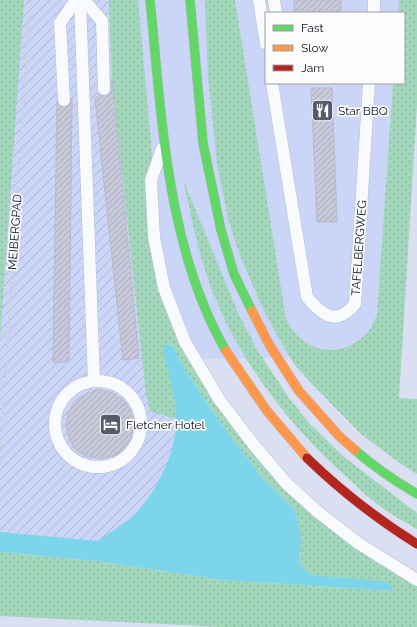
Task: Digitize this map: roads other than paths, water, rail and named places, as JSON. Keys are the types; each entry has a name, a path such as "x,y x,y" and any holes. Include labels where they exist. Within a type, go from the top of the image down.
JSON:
{"highway":[{"path":"150,0 164,142 180,228 198,286 214,329 236,367 267,412 296,446 331,482 366,511 417,544"},
{"path":"190,0 203,143 221,230 234,274 270,346 300,391 339,436 370,463 392,479 417,494"}],"lane":[{"path":"64,100 60,23 76,0"},
{"path":"80,0 94,381"},
{"path":"84,0 102,21 104,89"},
{"path":"259,0 265,38"},
{"path":"274,0 276,12"},
{"path":"374,0 374,12"},
{"name":"TAFELBERGWEG","path":"272,84 307,297 323,314 333,316 348,312 355,304 369,84"},
{"path":"164,142 151,180 154,237 164,288 185,342 219,399 253,444 287,484 318,512 358,543 417,580"},
{"path":"94,381 109,382 122,388 133,399 140,412 141,427 138,441 130,454 118,463 103,467 88,466 74,460 64,450 57,436 57,414 59,407 67,394 79,386 94,381"}],"place":[{"name":"Star BBQ","path":"322,111"},
{"name":"Fletcher Hotel","path":"111,425"}]}
